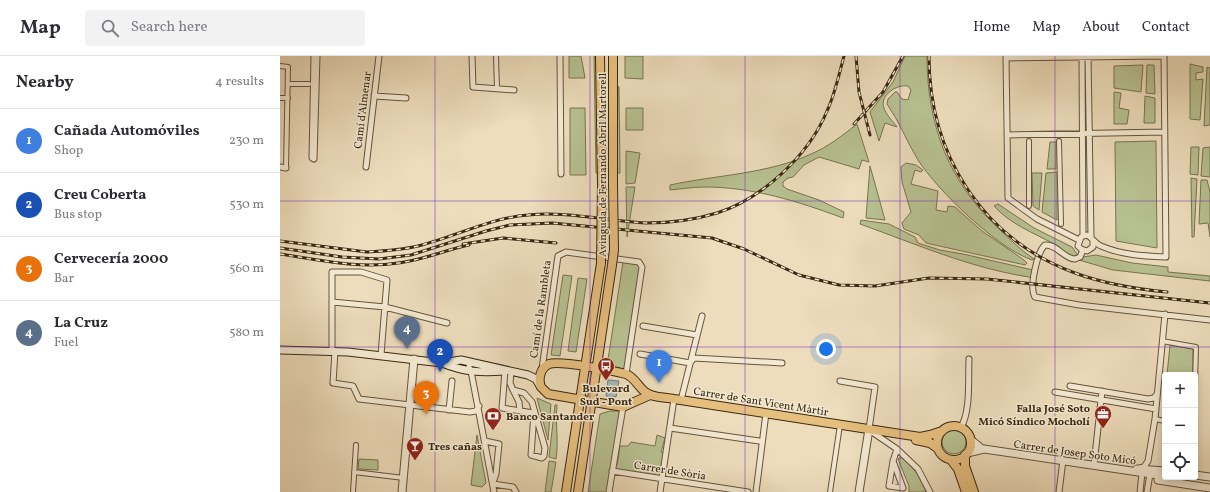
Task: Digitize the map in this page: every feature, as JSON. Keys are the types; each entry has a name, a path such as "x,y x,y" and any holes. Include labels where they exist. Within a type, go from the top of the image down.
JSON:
{"main road":[{"name":"Avinguda de Fernando Abril Martorell","path":"566,492 601,263 602,185 600,56"},
{"name":"Avinguda de Fernando Abril Martorell","path":"578,492 614,250 612,56"},
{"path":"552,363 585,367 629,375 643,391 650,395 623,406 591,402 548,394 540,388 540,378 542,369 552,363"},
{"path":"623,406 631,402 638,392 629,375"},
{"name":"Carrer de Sant Vicent Màrtir","path":"650,395 840,425 926,442 937,448"},
{"path":"966,492 958,469 951,460 942,456 937,448 937,439 942,430 952,426 961,427 967,432 971,440 966,454 965,466 974,492"},
{"name":"Carrer de Sant Vicent Màrtir","path":"870,431 920,437 942,430"},
{"path":"951,460 960,459 966,454"}],"street":[{"path":"314,56 312,158 314,159 317,56"},
{"name":"Camí d'Almenar","path":"366,167 379,56"},
{"path":"472,56 473,87 514,90"},
{"path":"496,56 497,89"},
{"path":"560,56 561,174"},
{"path":"1164,56 1166,257 1130,254 1100,246 1092,239 1081,238 1037,219 1008,198 1006,57 1085,57 1164,56"},
{"path":"1085,57 1085,133 1081,238 1078,246 1083,250 1100,246"},
{"path":"280,66 288,66 286,168 280,167"},
{"path":"288,84 309,84"},
{"path":"374,96 406,98"},
{"path":"280,98 288,98"},
{"path":"1007,134 1164,132"},
{"path":"1085,133 1092,239 1091,249"},
{"path":"1059,140 1061,224"},
{"path":"1029,141 1030,206"},
{"path":"1083,250 1078,258 1072,259 1051,246 1045,245 1042,248 1037,261 1032,292 1035,297 1210,320"},
{"name":"Camí de la Rambleta","path":"542,369 558,256 566,252 639,262 642,267 629,375"},
{"path":"381,355 387,280 361,272 332,272 333,383 353,386 359,399 474,412 479,406"},
{"path":"332,302 385,307 447,323"},
{"path":"1140,492 1148,460 1155,419 1165,314"},
{"path":"660,492 670,428 690,363 702,316"},
{"path":"643,326 697,336"},
{"path":"1162,342 1196,347 1195,372"},
{"path":"280,350 333,351 381,355 442,363 455,369 467,367 508,371 528,375 536,379 540,388"},
{"path":"640,354 690,363"},
{"path":"690,363 694,358 782,363"},
{"path":"402,492 414,359"},
{"path":"961,427 964,423 967,403 969,359"},
{"path":"442,363 456,360 467,367 508,371"},
{"path":"455,369 452,364 456,360"},
{"path":"467,367 479,406 494,492"},
{"path":"528,375 542,369"},
{"path":"508,371 510,383 519,402 520,411"},
{"path":"508,371 502,408 533,412 535,415 531,455 542,458 545,448 532,402 524,393 513,390"},
{"path":"449,410 452,381"},
{"path":"840,381 875,387 870,431 859,492"},
{"path":"1070,386 1148,399 1154,398 1157,394"},
{"path":"1094,465 1102,391"},
{"path":"1055,392 1156,409"},
{"path":"609,492 623,406"},
{"path":"756,492 766,413"},
{"path":"1155,419 1162,420"},
{"path":"830,492 840,425"},
{"path":"670,428 759,441"},
{"path":"870,431 897,449 918,470 930,492"},
{"path":"971,440 982,449"},
{"path":"485,441 499,444 496,474 493,484"},
{"path":"353,492 356,445"},
{"path":"893,461 903,488 889,486 893,461 897,449"},
{"name":"Carrer de Josep Soto Micó","path":"966,454 982,449 1162,476"},
{"path":"1059,492 1063,460"},
{"name":"Carrer de Sòria","path":"612,471 748,492"},
{"path":"1145,473 1162,471"},
{"path":"354,472 404,478"},
{"path":"1145,473 1210,488"},
{"path":"1145,473 1147,492"},
{"path":"1198,476 1210,478"},
{"path":"1190,480 1210,483"},
{"path":"493,484 513,487 516,492"}],"green space":[{"path":"569,56 581,56 585,78 569,78"},
{"path":"594,56 597,56 598,173 596,173"},
{"path":"625,56 643,56 643,79 625,78"},
{"path":"905,56 927,56 931,106 944,152 955,173 983,213 1001,231 1034,259 1032,260 1018,254 1002,244 969,217 927,173 918,160 887,104 888,99 895,92 897,92 902,99 908,100 911,90 908,86 894,89 886,95 883,103 885,111 897,127 885,123 879,141 870,112 893,82"},
{"path":"1190,64 1203,67 1203,72 1196,73 1196,80 1203,79 1200,120 1190,119"},
{"path":"1143,65 1141,92 1114,88 1114,66"},
{"path":"1147,65 1154,65 1155,94 1146,93"},
{"path":"1207,67 1210,68 1210,125 1204,126"},
{"path":"618,86 619,87 620,173 617,173"},
{"path":"1114,92 1121,93 1119,108 1129,110 1127,124 1114,124"},
{"path":"1145,96 1155,98 1155,123 1144,123"},
{"path":"570,108 585,108 586,175 570,175"},
{"path":"626,108 643,108 643,130 626,130"},
{"path":"857,124 869,162 862,160 859,169 819,157 804,165 793,177 788,178 783,182 783,186 787,189 819,200 844,212 843,218 775,196 740,189 704,187 670,190 670,185 760,170 794,161 823,148"},
{"path":"1156,141 1157,248 1116,241 1115,142"},
{"path":"1050,142 1056,142 1056,169 1047,169"},
{"path":"1191,147 1199,147 1198,175 1190,174"},
{"path":"1210,147 1210,177 1201,176 1203,148"},
{"path":"626,151 640,153 635,183 626,184"},
{"path":"906,163 916,165 923,170 921,172 915,170 911,184 938,191 936,210 947,212 948,206 955,207 982,231 1027,263 1025,265 926,243 919,235 904,229 902,223 911,212 902,182 901,167"},
{"path":"870,166 885,220 866,218"},
{"path":"1057,172 1057,220 1042,212 1046,173"},
{"path":"1032,173 1042,173 1039,210 1033,206"},
{"path":"1191,178 1197,179 1194,237 1192,237"},
{"path":"1201,180 1207,180 1210,192 1210,237 1208,223 1199,224"},
{"path":"626,187 635,187 627,237"},
{"path":"998,204 1034,228 1072,247 1077,254 1076,256 1067,253 1052,243 1014,223 994,206"},
{"path":"861,220 889,224 915,237 918,243 940,250 1033,270 1032,280 1029,277 986,268 943,255 860,224"},
{"path":"1096,255 1132,263 1168,267 1168,272 1210,276 1210,281 1113,270 1079,260 1083,257"},
{"path":"623,262 636,264 641,269 625,369 607,366"},
{"path":"563,275 572,276 560,356 551,355"},
{"path":"578,278 587,279 576,352 568,351"},
{"path":"1170,345 1193,349 1193,372 1167,372"},
{"path":"537,398 551,404 548,440"},
{"path":"555,405 557,405 556,459 549,457"},
{"path":"610,411 620,411 608,492 588,492 600,414"},
{"path":"954,430 963,433 966,442 963,451 954,454 945,451 942,442 945,433"},
{"path":"477,435 486,483 482,487 471,485"},
{"path":"657,435 665,438 661,452 665,453 661,475 659,477 616,470 614,468 615,465 617,465 620,446 628,446 631,442 655,446"},
{"path":"903,458 914,469 926,492 909,492 909,486 898,459"},
{"path":"359,459 378,460 378,470 358,469"},
{"path":"549,461 556,462 551,492 545,492"}],"water":[{"path":"608,380 619,381 616,397 606,396"}],"railway":[{"path":"280,241 373,252 418,246 500,220 528,215 572,215 646,223 682,221 717,213 751,197 767,186 782,173 809,144 830,104 844,56"},
{"path":"856,56 859,92 870,135"},
{"path":"854,124 883,92 903,56"},
{"path":"929,56 931,92 939,126 951,159 967,188 988,215 1013,239 1042,258 1075,273 1121,286 1167,292"},
{"path":"280,248 342,257 379,259 411,255 486,231 510,225 552,223 712,238 744,249 799,275 839,285 875,286 929,278 987,279 1210,303"},
{"path":"463,244 503,238 556,243"},
{"path":"280,254 339,263 383,265 416,260 469,245"}],"place":[{"name":"La Cruz","path":"407,349"},
{"name":"Creu Coberta","path":"440,372"},
{"name":"Bulevard Sud - Pont","path":"606,381"},
{"name":"Cañada Automóviles","path":"659,383"},
{"name":"Cervecería 2000","path":"426,414"},
{"name":"Falla José Soto Micó Síndico Mocholí","path":"1103,429"},
{"name":"Banco Santander","path":"493,431"},
{"name":"Tres cañas","path":"415,461"}]}
